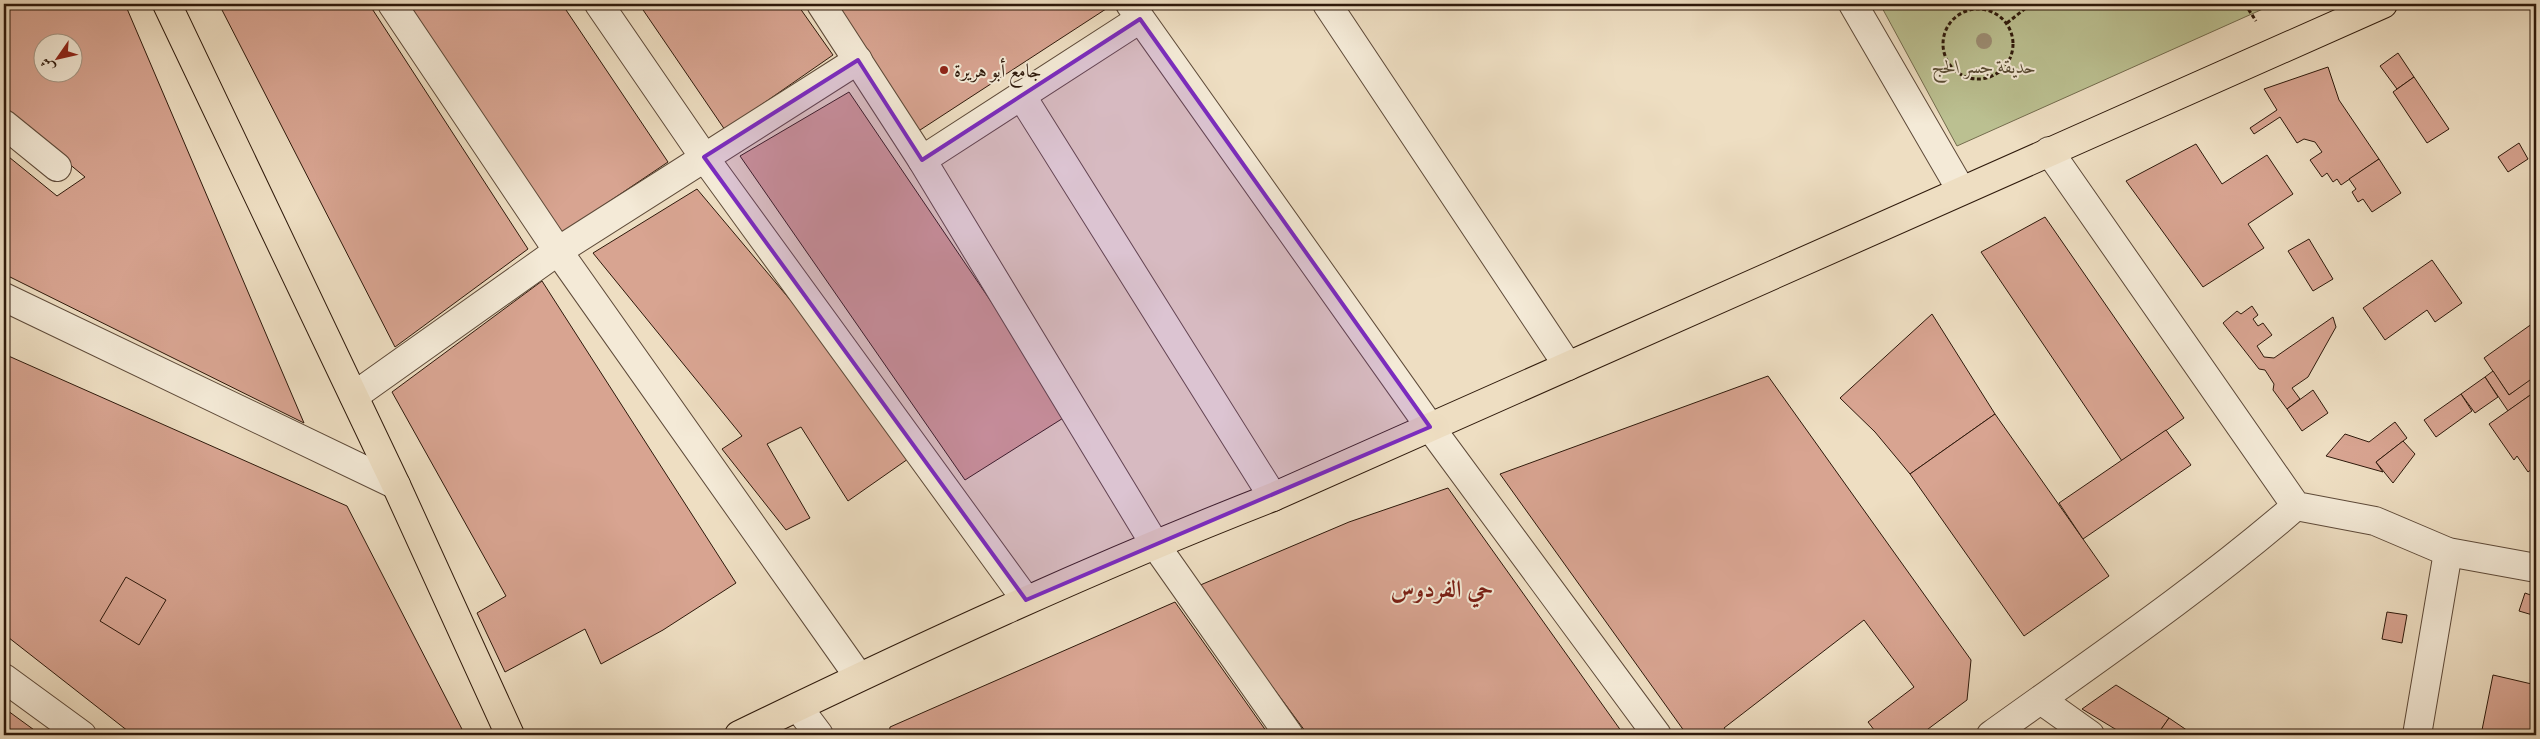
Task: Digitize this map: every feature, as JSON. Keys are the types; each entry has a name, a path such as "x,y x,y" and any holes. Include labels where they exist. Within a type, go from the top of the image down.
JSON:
{"main road":[{"path":"167,4 396,485 510,735"},
{"path":"739,735 859,677 1154,543 1273,497 2383,4"}],"street":[{"path":"392,4 558,251 859,677"},
{"path":"599,4 704,157 1026,600"},
{"path":"821,4 922,160 1154,543 1289,735"},
{"path":"1327,4 1568,366"},
{"path":"1853,4 1961,190"},
{"path":"922,160 1020,95 1135,11 1430,427 1657,735"},
{"path":"354,396 558,251 858,60"},
{"path":"1020,95 1273,497"},
{"path":"4,124 57,167"},
{"path":"2049,151 2296,506 2375,521 2448,552 2536,568"},
{"path":"4,297 396,485"},
{"path":"1991,735 2199,584 2258,539 2296,506"},
{"path":"2417,735 2448,552"},
{"path":"4,678 82,735"},
{"path":"2041,700 2090,735"},
{"path":"798,707 819,735"}],"path":[{"path":"2007,23 2031,4"},
{"path":"1983,9 1994,12 2007,23 2013,39 2013,51 2008,63 2001,71 1990,77 1979,79 1967,77 1956,72 1948,63 1943,41 1952,20 1961,13 1983,9"}],"highlighted area":[{"path":"1140,19 1430,427 1026,600 704,157 858,60 922,160"}],"green space":[{"name":"حديقة جسر الحج","path":"1880,4 2274,4 1957,146"}],"building":[{"path":"4,4 125,4 304,423 4,274 4,153 57,196 85,177 4,110"},
{"path":"223,4 369,4 528,249 395,347 222,10"},
{"path":"402,4 562,4 668,162 558,236"},
{"path":"639,4 797,4 833,55 725,130"},
{"name":"جامع أبو هريرة","path":"830,4 1106,4 1109,7 917,132"},
{"path":"2398,53 2414,77 2397,89 2380,66"},
{"path":"2328,67 2339,100 2379,159 2341,185 2337,179 2333,182 2327,173 2322,177 2310,160 2322,152 2315,142 2304,139 2297,143 2280,117 2254,134 2250,128 2277,110 2264,89"},
{"path":"2414,77 2449,129 2427,143 2393,92"},
{"path":"849,92 1068,415 965,480 740,156"},
{"path":"2519,143 2528,159 2508,172 2498,157"},
{"path":"2196,144 2222,184 2267,155 2293,194 2248,224 2264,248 2203,287 2126,181"},
{"path":"2379,159 2401,193 2372,212 2363,199 2358,202 2352,192 2356,189 2349,179"},
{"path":"697,189 918,452 848,501 801,427 767,444 810,518 786,530 722,449 742,436 593,253"},
{"path":"2045,217 2184,418 2122,461 1981,252"},
{"path":"2309,239 2333,279 2313,291 2288,251"},
{"path":"2432,260 2462,303 2435,322 2427,310 2385,340 2363,308"},
{"path":"542,281 736,583 663,630 601,664 585,629 505,672 477,613 506,596 392,392"},
{"path":"2252,306 2258,315 2253,319 2258,326 2263,323 2272,335 2257,346 2264,357 2274,358 2333,317 2336,327 2308,377 2292,388 2300,399 2287,409 2273,390 2274,384 2265,370 2259,369 2223,323 2237,311 2241,314"},
{"path":"1932,314 1995,414 1910,474 1875,432 1840,398"},
{"path":"2536,321 2536,377 2509,395 2484,358"},
{"path":"4,354 347,506 465,735 133,735 4,634"},
{"path":"2493,371 2509,395 2530,380 2532,384 2536,380 2536,391 2508,411 2485,377"},
{"path":"1768,376 1971,660 1967,700 1920,735 1878,735 1868,722 1914,687 1864,620 1724,728 1729,735 1687,735 1500,474"},
{"path":"2485,377 2498,397 2475,413 2461,394"},
{"path":"2313,390 2328,413 2302,431 2287,409"},
{"path":"2536,391 2536,466 2528,472 2517,456 2514,460 2489,424"},
{"path":"2461,394 2472,411 2436,437 2424,420"},
{"path":"1995,414 2109,576 2024,636 1910,474"},
{"path":"2395,422 2407,438 2376,462 2383,472 2326,456 2345,434 2369,442"},
{"path":"2166,430 2191,465 2083,539 2059,503"},
{"path":"2403,441 2415,454 2393,483 2376,462"},
{"path":"1448,488 1624,735 1308,735 1198,586 1349,522"},
{"path":"126,577 166,600 139,645 100,621"},
{"path":"2525,593 2536,597 2536,616 2519,611"},
{"path":"1175,602 1269,735 889,735 890,727"},
{"path":"2387,612 2407,615 2402,643 2382,639"},
{"path":"2493,675 2536,685 2536,735 2481,735"},
{"path":"2116,685 2169,718 2157,735 2125,735 2082,709"},
{"path":"4,708 41,735 4,735"},
{"path":"2169,718 2194,735 2157,735"}],"place":[{"name":"جامع أبو هريرة","path":"944,70"}],"district":[{"name":"حي الفردوس","path":"1442,588"}]}
